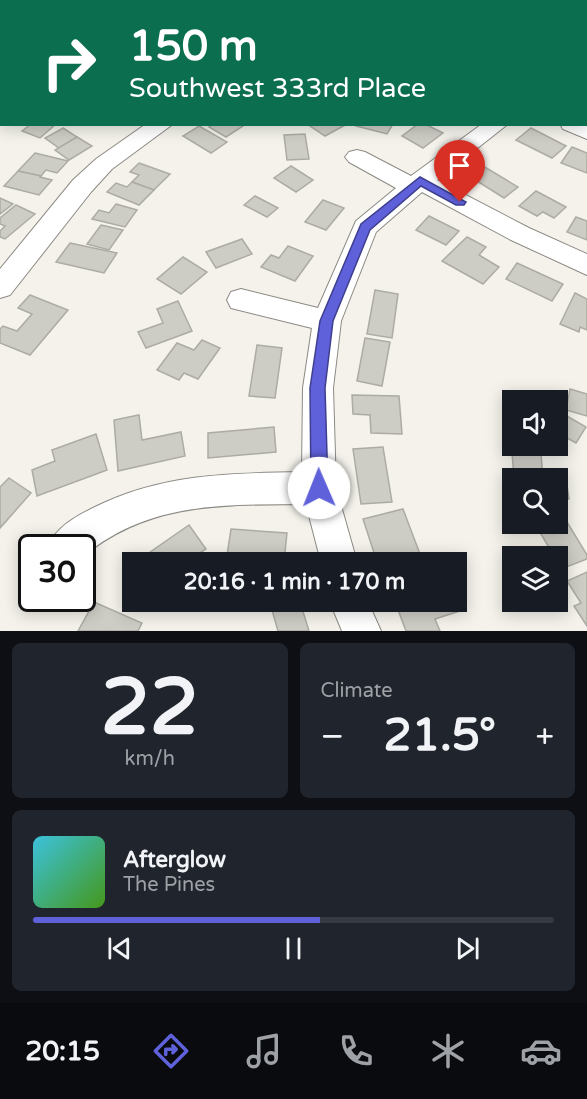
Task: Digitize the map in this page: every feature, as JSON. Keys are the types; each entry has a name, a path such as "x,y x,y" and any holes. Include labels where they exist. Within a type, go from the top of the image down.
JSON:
{"street":[{"path":"336,552 319,488 318,388 327,321 365,227 416,184 494,126"},
{"path":"5,276 96,172 149,127"},
{"path":"357,157 587,265"},
{"path":"241,300 327,321"},
{"path":"83,534 99,522 142,503 186,492 319,488"},
{"path":"353,612 362,631"}],"building":[{"path":"28,126 54,126 40,138 22,131"},
{"path":"199,126 227,142 211,153 183,136"},
{"path":"210,126 243,126 226,137"},
{"path":"310,126 343,126 325,136"},
{"path":"356,126 392,126 387,134"},
{"path":"415,126 429,126 443,133 423,148 402,136"},
{"path":"63,128 77,137 59,148 45,138"},
{"path":"531,128 566,146 552,158 516,140"},
{"path":"305,134 309,159 287,160 284,135"},
{"path":"77,137 92,146 69,160 55,150"},
{"path":"572,147 587,153 587,173 561,163"},
{"path":"35,153 68,161 57,173 46,170 41,176 18,171"},
{"path":"139,163 170,174 154,190 132,182 139,175 130,172"},
{"path":"291,166 313,180 296,192 274,178"},
{"path":"483,166 518,187 504,198 469,176"},
{"path":"18,171 52,180 39,195 4,186"},
{"path":"132,182 154,190 139,205 107,192 116,183 127,187"},
{"path":"536,191 566,207 554,218 543,212 537,216 519,206"},
{"path":"255,196 278,208 267,217 244,205"},
{"path":"0,198 13,204 0,214"},
{"path":"323,200 344,208 326,230 305,222"},
{"path":"116,204 137,210 125,227 92,219 99,210 109,213"},
{"path":"16,205 35,214 5,239 0,237 0,231 5,226 0,224 0,218"},
{"path":"429,216 459,231 446,245 416,230"},
{"path":"576,217 587,221 587,240 567,232"},
{"path":"101,225 123,230 109,250 87,244"},
{"path":"467,237 486,247 479,255 499,267 483,284 442,261"},
{"path":"242,239 252,254 216,268 206,252"},
{"path":"70,243 117,253 104,273 56,262"},
{"path":"288,246 313,256 295,281 261,267 271,255 279,258"},
{"path":"183,257 207,272 181,294 157,279"},
{"path":"517,263 563,284 552,301 506,279"},
{"path":"375,290 398,294 392,338 367,334"},
{"path":"575,293 587,299 587,330 580,327 579,332 560,324"},
{"path":"30,295 68,310 30,355 0,343 0,329 3,326 17,331 32,314 18,308"},
{"path":"178,301 192,331 146,348 138,332 163,323 157,309"},
{"path":"365,338 390,342 382,386 357,381"},
{"path":"202,340 220,348 198,379 184,373 179,380 157,370 177,343 194,350"},
{"path":"257,345 282,348 275,398 249,396"},
{"path":"570,389 587,394 587,416 568,411"},
{"path":"352,395 399,396 402,434 371,433 370,415 353,414"},
{"path":"139,415 142,440 181,432 185,456 118,471 114,420"},
{"path":"568,417 586,427 576,443 568,438"},
{"path":"274,427 276,452 208,458 208,433"},
{"path":"96,434 107,470 37,496 32,470 55,461 52,450"},
{"path":"383,447 392,502 361,504 353,449"},
{"path":"512,456 541,456 542,468 513,468"},
{"path":"9,478 31,493 0,528 0,487"},
{"path":"403,509 419,552 374,552 363,519"},
{"path":"568,524 587,555 587,559 568,566 568,546 548,546 541,534 568,534"},
{"path":"189,525 206,549 201,552 150,552"},
{"path":"231,529 287,533 285,552 228,552"},
{"path":"587,572 587,626 574,606 581,603 568,581"},
{"path":"96,603 142,623 138,631 78,631 88,612 96,612"},
{"path":"273,612 303,612 309,631 278,631"},
{"path":"399,612 457,612 435,619 440,631 406,631"}],"route":[{"path":"319,488 318,388 327,321 365,227 420,181 460,202"}]}
